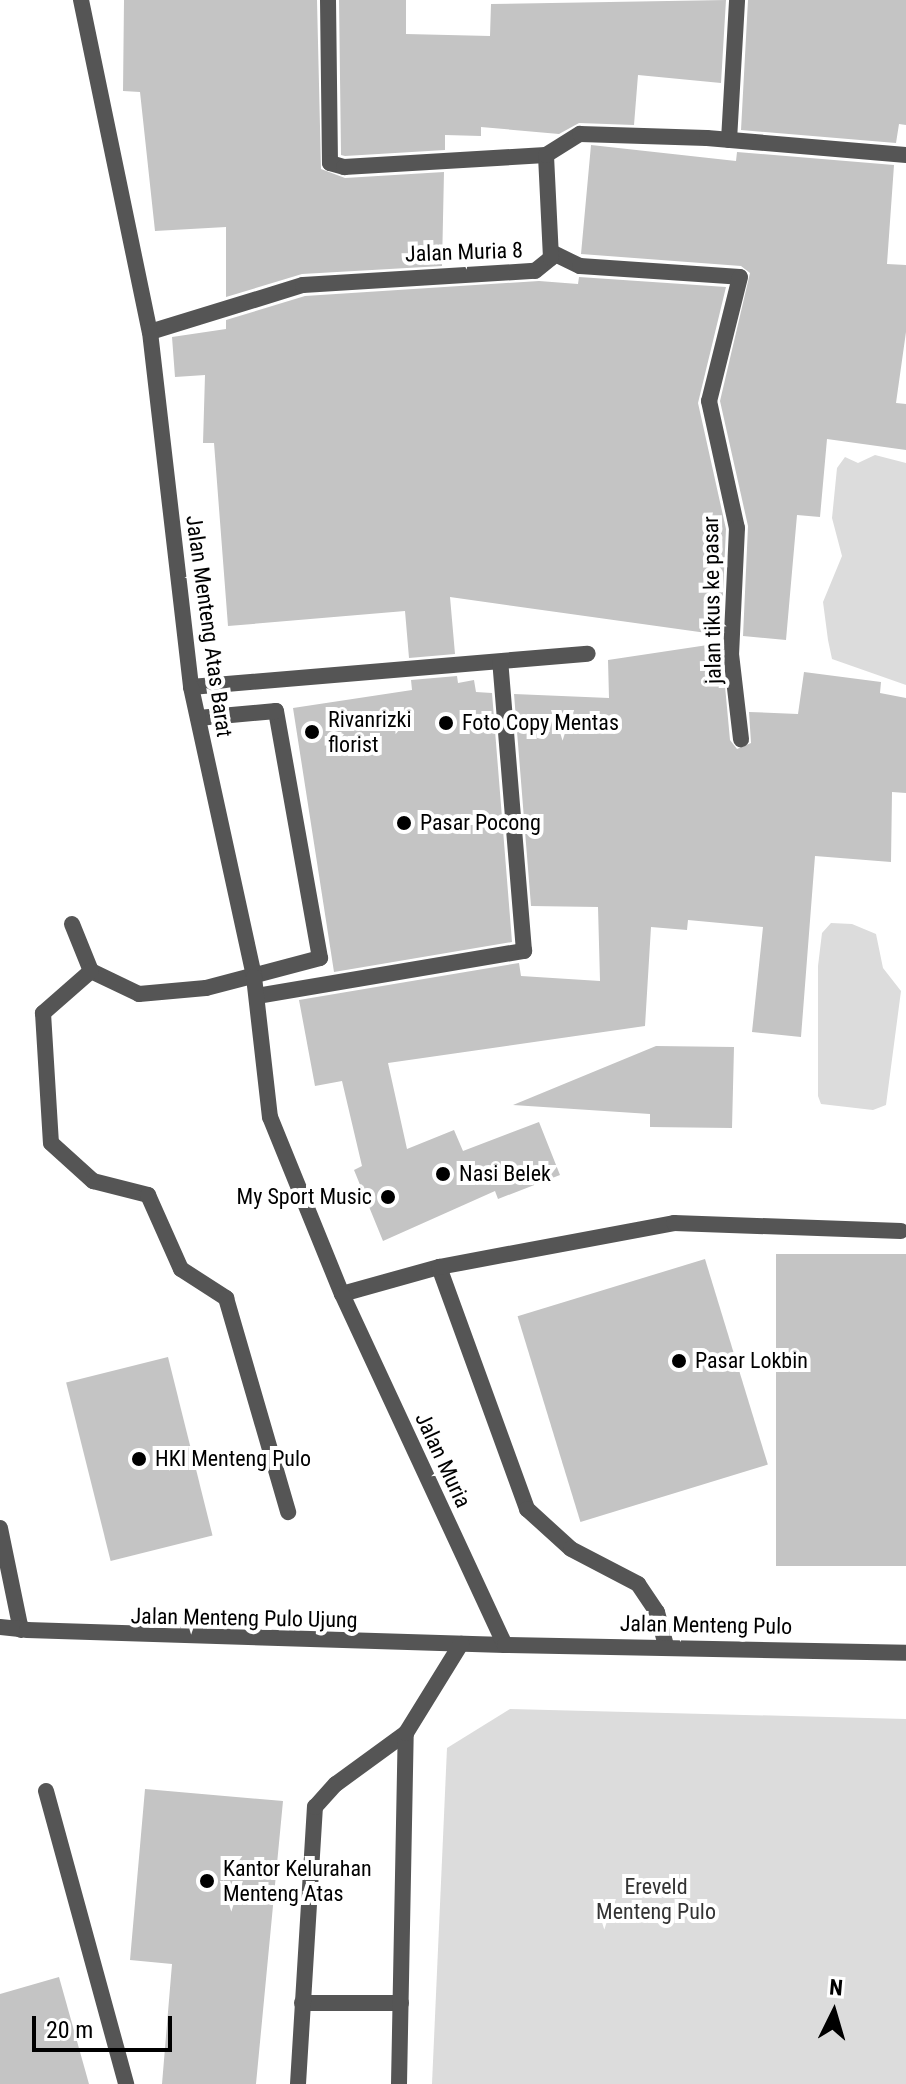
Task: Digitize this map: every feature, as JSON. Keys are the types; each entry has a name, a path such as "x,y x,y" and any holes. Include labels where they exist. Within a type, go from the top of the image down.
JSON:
{"street":[{"name":"Jalan Menteng Atas Barat","path":"81,0 150,332 191,687 254,977 270,1117 342,1294"},
{"path":"328,0 330,163 344,167 546,155 580,134 729,140 906,155"},
{"path":"729,140 737,0"},
{"name":"Jalan Muria 8","path":"150,332 303,285 535,271 551,258 546,155"},
{"name":"jalan tikus ke pasar","path":"551,252 580,266 740,277 709,401 737,528 731,654 741,739"},
{"path":"191,687 588,654"},
{"path":"257,996 524,951 500,662"},
{"path":"72,924 91,971 139,994 206,988 320,958 276,711 198,718"},
{"path":"91,971 43,1013 51,1143 93,1181 148,1195 181,1269 226,1298 288,1512"},
{"path":"342,1294 439,1267 674,1223 901,1231"},
{"path":"439,1267 527,1509 571,1549 638,1584 657,1612 666,1646"},
{"name":"Jalan Muria","path":"342,1294 505,1645"},
{"path":"0,1528 24,1630"},
{"name":"Jalan Menteng Pulo Ujung","path":"0,1627 77,1635 505,1645"},
{"path":"298,2084 315,1807 336,1784 406,1733 461,1644"},
{"name":"Jalan Menteng Pulo","path":"505,1645 906,1653"},
{"path":"399,2084 406,1733"},
{"path":"46,1791 126,2084"},
{"path":"302,2003 401,2003"}],"green space":[{"path":"875,455 906,463 906,685 832,659 828,640 823,602 842,556 832,518 837,468 845,457 858,463"},
{"path":"831,923 852,924 876,934 883,968 901,991 886,1105 873,1110 821,1104 818,1096 818,966 822,933"},
{"name":"Ereveld Menteng Pulo","path":"510,1709 906,1719 906,2084 432,2084 447,1748"}],"building":[{"path":"124,0 317,0 321,169 345,178 444,172 442,266 302,274 226,297 226,227 155,231 140,92 123,91"},
{"path":"339,0 406,0 406,34 490,36 491,4 726,0 721,83 638,75 634,125 579,123 559,134 481,127 481,136 445,135 445,150 345,156 341,155"},
{"path":"748,0 906,0 906,125 899,124 896,143 741,130"},
{"path":"591,145 736,161 737,152 894,165 887,264 906,265 906,332 896,403 906,404 906,450 827,439 820,517 797,515 786,640 743,636 748,526 720,401 750,273 741,266 581,254"},
{"path":"579,277 726,287 698,403 726,529 721,635 450,597 455,654 409,658 405,611 228,626 214,443 203,443 205,375 175,377 172,337 226,329 226,320 305,296 539,281 578,284"},
{"path":"721,643 730,740 737,749 751,743 749,712 798,714 804,672 881,682 880,693 906,698 906,793 892,792 891,862 815,856 801,1037 752,1032 763,927 688,920 687,930 651,927 645,1026 388,1063 407,1149 454,1130 463,1151 539,1122 560,1175 498,1199 495,1191 383,1241 354,1170 362,1166 342,1081 315,1086 299,1000 519,963 521,976 600,981 598,907 531,906 514,694 609,698 608,660"},
{"name":"Pasar Pocong","path":"457,676 458,683 474,680 476,692 492,693 512,942 334,972 293,708 412,690 411,680"},
{"path":"656,1046 734,1047 732,1128 650,1127 650,1114 513,1105"},
{"path":"776,1254 906,1254 906,1566 776,1566"},
{"path":"705,1259 768,1465 580,1522 518,1316"},
{"name":"HKI Menteng Pulo","path":"168,1357 213,1536 111,1561 66,1382"},
{"name":"Kantor Kelurahan Menteng Atas","path":"145,1789 283,1801 256,2084 162,2084 172,1964 130,1960"},
{"path":"59,1977 89,2084 0,2084 0,1994"}],"place":[{"name":"Foto Copy Mentas","path":"446,723"},
{"name":"Rivanrizki florist","path":"312,732"},
{"name":"Pasar Pocong","path":"404,823"},
{"name":"Nasi Belek","path":"443,1174"},
{"name":"My Sport Music","path":"388,1197"},
{"name":"Pasar Lokbin","path":"679,1361"},
{"name":"HKI Menteng Pulo","path":"139,1459"},
{"name":"Kantor Kelurahan Menteng Atas","path":"207,1881"}]}
